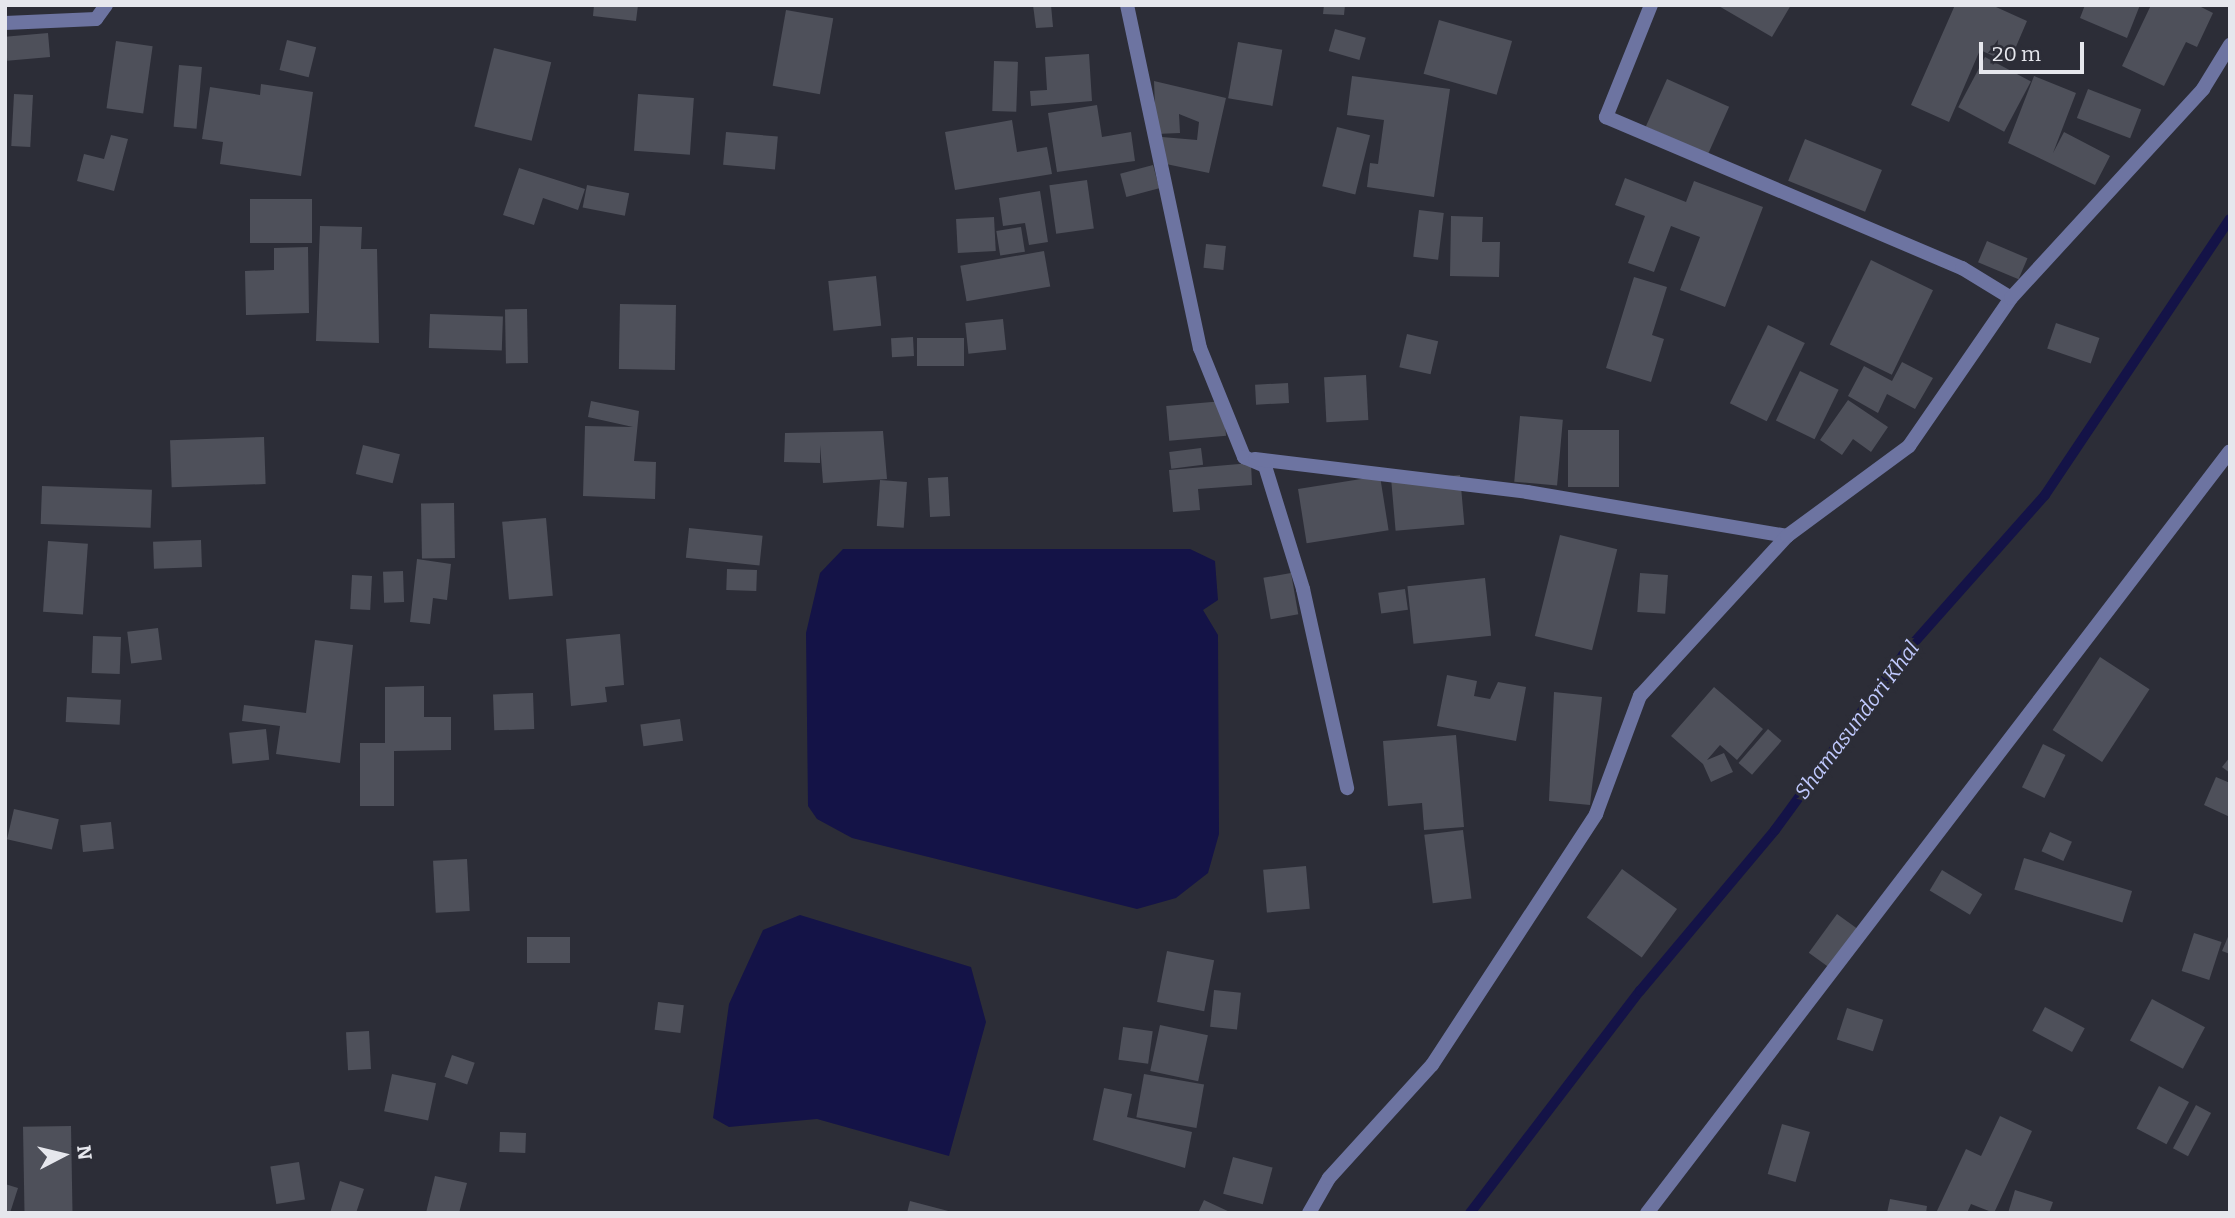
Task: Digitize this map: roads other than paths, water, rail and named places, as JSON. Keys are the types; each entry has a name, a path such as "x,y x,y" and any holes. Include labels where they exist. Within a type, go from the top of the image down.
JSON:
{"street":[{"path":"5,23 96,19 106,5"},
{"path":"1127,5 1200,348 1244,457 1265,466 1303,589 1347,788"},
{"path":"1651,5 1606,117 1962,268 2011,298"},
{"path":"1309,1213 1329,1178 1432,1065 1596,814 1640,696 1787,536 1909,446 2011,298 2203,89 2230,45"},
{"path":"1647,1213 2230,451"},
{"path":"1244,457 1527,492 1787,536"}],"waterway":[{"name":"Shamasundori Khal","path":"1470,1213 1640,991 1775,830 1903,655 2045,495 2230,219"}]}
